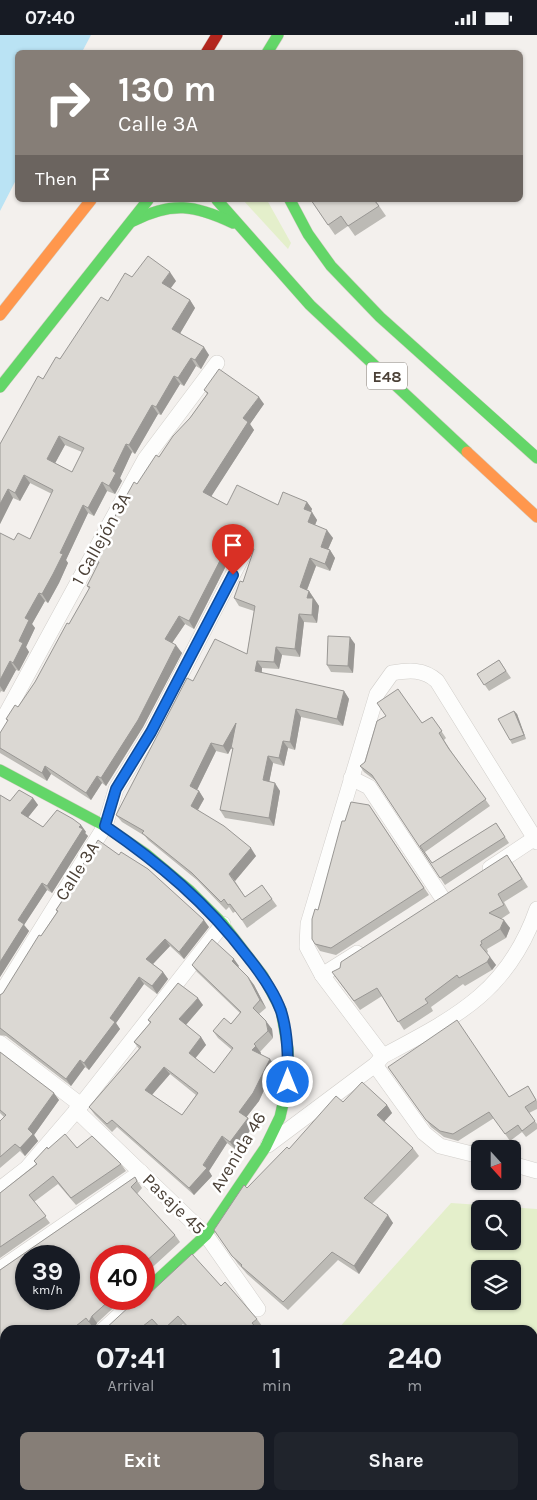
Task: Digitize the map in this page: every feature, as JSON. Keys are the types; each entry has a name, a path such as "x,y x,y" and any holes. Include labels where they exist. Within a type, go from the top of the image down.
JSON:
{"main road":[{"path":"208,50 217,35"},
{"path":"269,50 276,37"},
{"path":"274,50 276,37"},
{"path":"0,315 90,202"},
{"path":"0,387 125,226 146,202"},
{"name":"E48","path":"220,202 310,305 537,517"},
{"name":"E48","path":"291,202 314,242 331,266 362,298 537,458"},
{"path":"125,226 151,211 170,206 192,206 214,213 244,229"},
{"name":"Avenida 46","path":"0,770 105,826 146,854 189,890 223,924 262,976 280,1010 288,1049 286,1091 280,1117 265,1148 206,1235 155,1282"}],"street":[{"name":"1 Callejón 3A","path":"0,725 146,459 217,363"},
{"name":"Calle 3A","path":"0,995 105,826 116,789 151,732 242,557"},
{"path":"471,1154 440,1145 424,1133 379,1060 322,975 307,947 308,924 377,694 392,673 409,670 429,673 437,681 536,840 474,879"},
{"path":"351,778 369,787 443,899"},
{"path":"427,909 458,889"},
{"path":"265,1148 379,1060 449,1021 488,989 513,961 528,935 537,909"},
{"path":"0,1189 27,1168 79,1108 223,924"},
{"path":"322,975 371,945"},
{"name":"Pasaje 45","path":"0,1043 79,1108 206,1235 258,1309"},
{"path":"521,1167 537,1171"},
{"path":"0,1269 141,1172"},
{"path":"108,1325 125,1310"}],"green space":[{"path":"245,202 268,202 291,243 288,249"},
{"path":"451,1203 471,1204 471,1250 521,1250 521,1208 537,1209 537,1325 341,1325"}],"water":[{"path":"0,35 91,35 83,50 15,50 15,182 0,211"}],"building":[{"path":"312,202 376,202 379,206 348,226 341,216 328,225"},
{"path":"148,256 170,272 162,283 190,300 172,329 204,347 195,360 191,358 178,378 174,376 156,407 152,405 129,445 126,444 113,471 116,473 109,486 102,482 88,508 83,505 60,553 63,554 53,574 42,594 39,593 25,618 29,620 19,641 23,643 13,663 10,661 0,680 0,533 14,540 18,533 30,539 53,490 24,475 15,493 8,489 0,504 0,444 38,376 43,379 56,357 60,359 101,297 108,301 125,273 132,277","holes":["59,436 84,448 72,472 47,459"]},
{"path":"219,369 259,397 243,418 248,422 203,492 227,505 237,485 278,505 283,492 307,502 304,509 312,512 308,522 327,530 321,547 330,550 325,564 310,558 300,587 309,591 307,598 313,598 312,615 299,614 295,649 276,647 274,662 257,661 255,671 344,691 337,719 296,709 290,742 283,741 279,758 268,756 263,780 275,783 269,818 220,810 233,748 231,748 236,723 223,746 211,743 190,786 199,791 191,806 224,826 251,848 229,874 245,897 262,885 272,899 242,920 230,904 228,905 224,899 221,902 192,873 142,833 144,831 116,815 187,678 193,681 215,639 247,654 255,606 234,598 240,581 243,582 254,549 245,546 241,541 229,543 189,621 179,616 165,639 176,645 138,720 101,778 97,776 86,793 45,766 42,773 0,748 0,733 8,720 6,719 15,705 18,707 35,682 67,623 69,624 90,587 87,586 99,562 93,559 101,543 105,546 118,522 113,520 134,482 137,484 156,455 159,457 173,436 190,418 208,393 204,390"},
{"path":"328,636 350,637 348,666 327,665"},
{"path":"499,660 506,671 484,685 477,674"},
{"path":"398,689 422,723 432,717 442,731 439,733 449,749 486,799 420,846 432,863 496,823 505,837 440,878 372,775 360,766 365,762 377,721 386,716 377,703"},
{"path":"514,711 524,735 510,740 498,719"},
{"path":"19,790 33,798 21,813 43,827 57,810 73,819 83,829 47,886 42,883 18,920 24,924 0,962 0,795 10,801"},
{"path":"351,802 369,805 424,888 331,948 315,944 312,939 312,919 315,909 318,910 342,821 345,821"},
{"path":"98,840 119,855 121,852 148,869 204,920 179,952 165,939 146,959 163,972 152,986 139,977 110,1018 115,1022 84,1063 80,1060 66,1079 0,1028 0,995 39,935 41,936 58,911 56,910 63,897"},
{"path":"507,855 522,879 498,894 504,905 489,913 504,920 500,929 481,941 482,944 480,945 490,957 487,962 459,978 457,975 425,999 428,1003 398,1022 377,988 354,1001 332,972 340,968 341,962"},
{"path":"212,939 234,959 232,961 248,977 260,1000 253,1008 266,1021 268,1031 254,1044 256,1046 252,1050 270,1059 253,1093 239,1112 248,1118 230,1142 222,1136 203,1165 207,1168 189,1188 112,1120 107,1124 89,1107 141,1047 134,1042 151,1022 148,1020 178,983 198,998 179,1019 201,1037 189,1053 214,1073 233,1048 213,1031 224,1018 231,1024 241,1012 192,965","holes":["164,1067 198,1093 182,1115 145,1090"]},
{"path":"457,1020 509,1097 528,1086 536,1100 525,1107 535,1121 522,1131 518,1125 505,1134 489,1112 453,1134 440,1131 426,1120 388,1067"},
{"path":"0,1052 54,1093 28,1129 33,1134 20,1148 15,1144 0,1157 0,1121 6,1115 0,1110"},
{"path":"362,1082 387,1105 377,1115 413,1148 364,1198 388,1215 354,1266 332,1252 283,1302 241,1266 214,1230 244,1185 247,1188 287,1147 289,1149 336,1096 343,1102"},
{"path":"65,1134 77,1148 92,1136 121,1164 71,1198 53,1176 29,1195 46,1216 0,1247 0,1193 37,1164 34,1161 47,1147 48,1149"},
{"path":"135,1177 137,1181 131,1187 175,1235 155,1253 155,1245 90,1245 90,1310 99,1310 89,1322 86,1318 77,1325 0,1325 0,1270 15,1260 15,1310 80,1310 80,1245 36,1245"},
{"path":"192,1254 221,1286 225,1282 257,1319 252,1323 254,1325 186,1325 178,1316 168,1325 157,1325 152,1319 144,1325 109,1325 126,1310 155,1310 155,1288"}],"traffic: fast":[{"path":"269,50 278,35"},
{"path":"0,387 146,202"},
{"path":"219,202 310,305 467,452"},
{"path":"291,202 308,234 331,266 380,317 537,458"},
{"path":"133,221 160,210 183,208 207,212 233,223"},
{"path":"0,770 105,826 146,854 189,890 223,924 263,976 281,1010 288,1049 288,1082 280,1117 265,1148 206,1235 155,1282"}],"traffic: slow":[{"path":"0,315 89,202"},
{"path":"467,452 537,517"}],"traffic: jam":[{"path":"208,50 217,35"}],"route":[{"path":"233,575 151,732 116,789 105,826 146,854 189,890 223,924 262,976 280,1010 288,1049 288,1082"}]}
